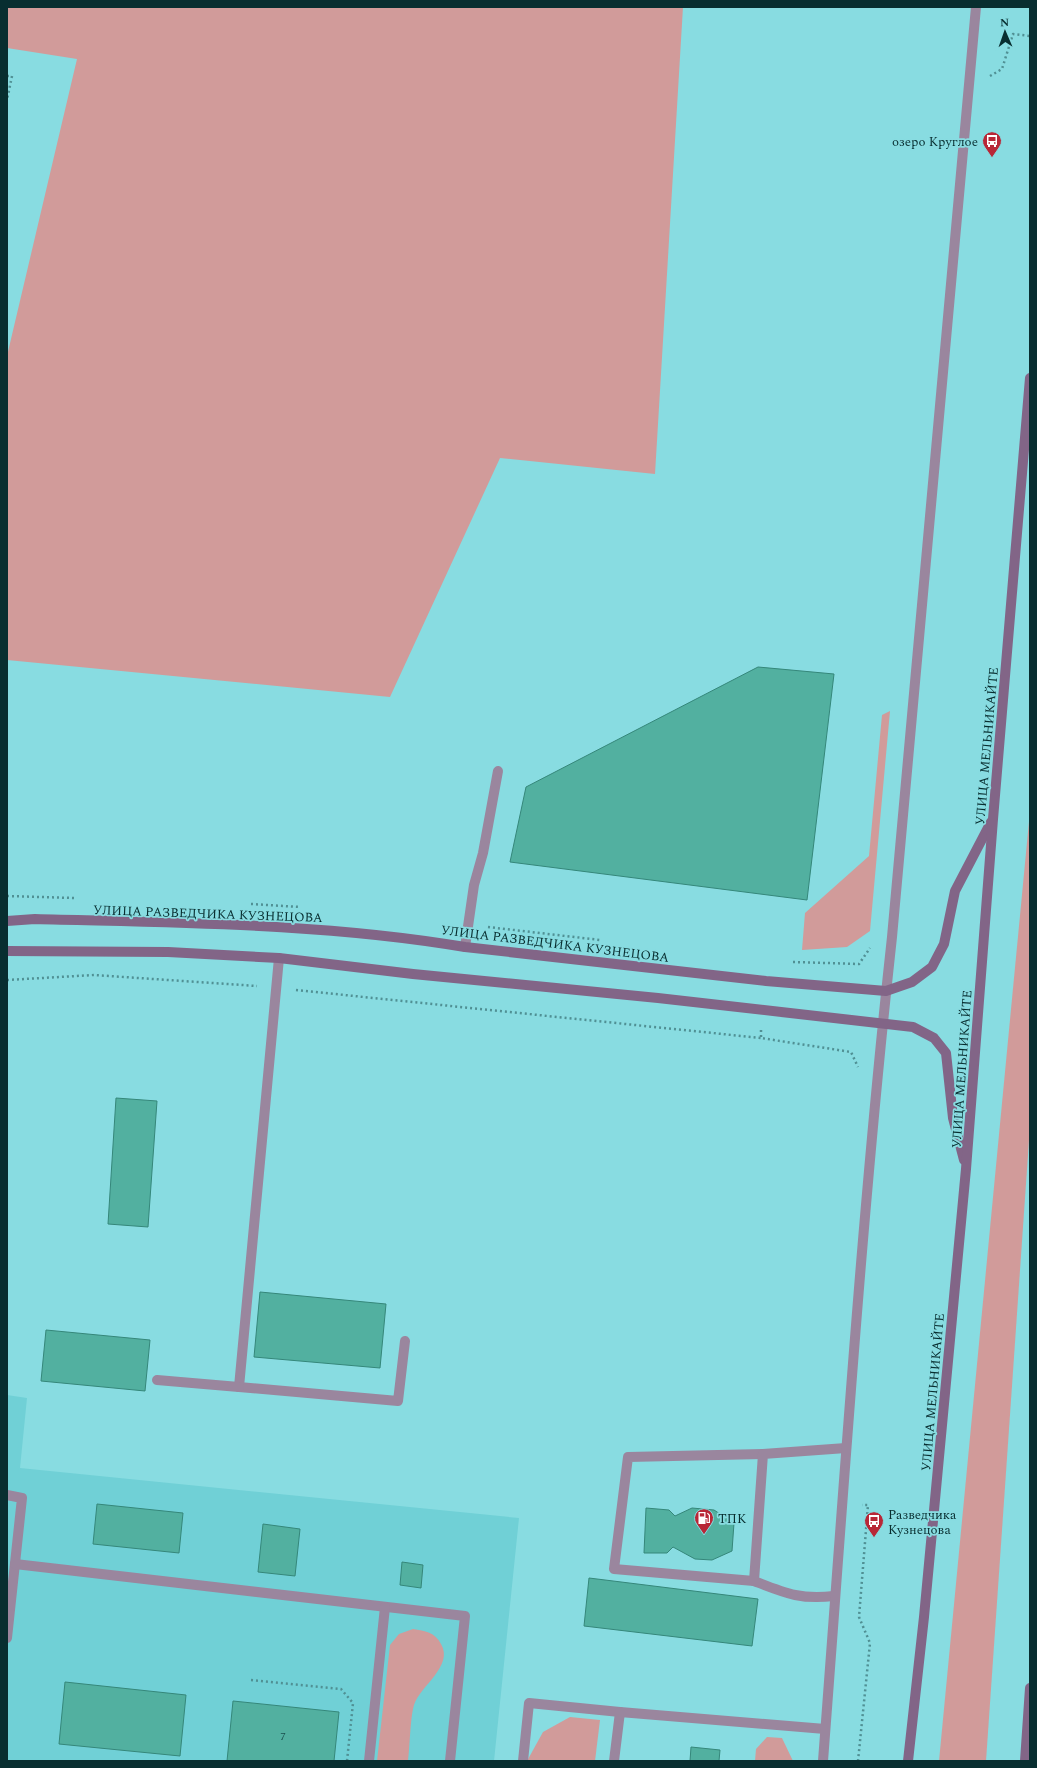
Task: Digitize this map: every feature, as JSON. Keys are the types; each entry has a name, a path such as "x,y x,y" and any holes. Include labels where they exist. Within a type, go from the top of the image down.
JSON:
{"main road":[{"name":"УЛИЦА МЕЛЬНИКАЙТЕ","path":"908,1761 924,1617 966,1169 993,819 1030,378"},
{"name":"УЛИЦА РАЗВЕДЧИКА КУЗНЕЦОВА","path":"7,921 35,919 277,926 425,940 766,981 886,991 912,982 932,967 944,944 955,891 993,819"},
{"path":"7,951 168,952 279,958 413,974 658,998 913,1027 934,1038 946,1053 950,1073 953,1118 966,1169"},
{"path":"1026,1761 1030,1688"}],"lane":[{"path":"823,1761 834,1596 843,1505 846,1448 882,1023 976,7"},
{"path":"465,946 474,885 483,853 498,771"},
{"path":"239,1387 279,958"},
{"path":"157,1380 398,1401 405,1341"},
{"path":"834,1596 814,1599 791,1595 754,1580 614,1569 628,1457 763,1454 846,1448"},
{"path":"754,1580 763,1454"},
{"path":"7,1496 22,1498 7,1638"},
{"path":"16,1564 465,1616 450,1761"},
{"path":"369,1761 385,1607"},
{"path":"523,1761 529,1703 825,1729"},
{"path":"614,1761 620,1712"}],"path":[{"path":"984,79 1002,69 1013,34 1030,36"},
{"path":"7,76 12,76 7,100"},
{"path":"791,962 859,964 871,946"},
{"path":"7,980 94,975 277,988 761,1038 851,1052 860,1071"},
{"path":"759,1010 761,1038"},
{"path":"843,1505 868,1504 859,1617 870,1643 858,1761"},
{"path":"250,1680 340,1689 353,1703 347,1761"}],"shaded area":[{"path":"7,7 683,7 655,474 500,458 390,697 7,660 7,356 77,59 7,48"},
{"path":"890,711 870,931 847,947 802,950 805,913 869,856 882,715"},
{"path":"1030,811 1030,1126 986,1761 939,1761"},
{"path":"7,1395 27,1398 20,1468 519,1518 494,1761 7,1761"},
{"path":"413,1629 426,1631 439,1640 444,1652 443,1660 435,1676 417,1698 414,1705 408,1761 377,1761 390,1645 399,1634"},
{"path":"570,1717 600,1720 595,1761 527,1761 543,1732"},
{"path":"767,1737 782,1738 793,1761 755,1761 756,1749"}],"building":[{"path":"758,667 834,674 807,900 510,862 526,787"},
{"path":"116,1098 157,1101 148,1227 108,1224"},
{"path":"260,1292 386,1304 380,1368 254,1357"},
{"path":"46,1330 150,1340 145,1391 41,1381"},
{"path":"97,1504 183,1513 179,1553 93,1544"},
{"path":"646,1508 669,1510 675,1516 692,1508 714,1510 734,1523 732,1551 712,1560 695,1559 673,1547 667,1553 644,1553"},
{"path":"263,1524 300,1529 295,1576 258,1572"},
{"path":"402,1562 423,1565 421,1588 400,1585"},
{"path":"589,1578 758,1599 752,1646 584,1626"},
{"path":"65,1682 186,1695 180,1756 59,1744"},
{"path":"233,1701 339,1712 334,1761 227,1761"},
{"path":"691,1747 720,1750 719,1761 690,1761"}],"place":[{"name":"озеро Круглое","path":"992,158"},
{"name":"ТПК","path":"704,1535"},
{"name":"Разведчика Кузнецова","path":"874,1538"}]}
